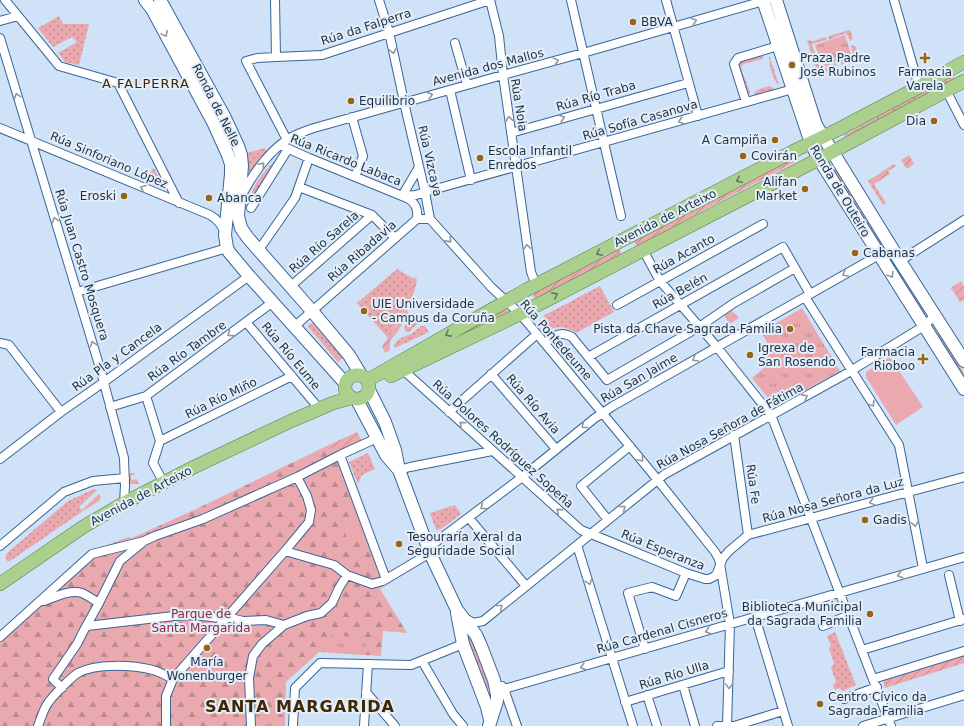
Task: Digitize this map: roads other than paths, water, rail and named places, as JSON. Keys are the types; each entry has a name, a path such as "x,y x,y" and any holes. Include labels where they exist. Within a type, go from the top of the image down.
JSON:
{"main road":[{"name":"Avenida de Arteixo","path":"367,383 536,285 824,137 964,62"},
{"name":"Avenida de Arteixo","path":"367,383 403,370 520,314 818,159 964,81"},
{"path":"353,375 367,383 368,394 365,397 361,399 350,392 347,379 353,375"},
{"name":"Avenida de Arteixo","path":"291,421 317,406 350,392"},
{"name":"Avenida de Arteixo","path":"0,584 83,527 124,502 291,421 333,404 350,392"}],"street":[{"path":"5,0 58,66 118,83 179,202"},
{"name":"Ronda de Nelle","path":"145,0 152,9 204,106 228,155 231,164 226,242 235,260 295,326 350,392 386,455 399,470"},
{"name":"Ronda de Nelle","path":"160,0 238,146 242,166 238,216 243,232 349,355 367,383 385,422 395,450 399,470 429,551 457,610 476,635 494,680 501,692 489,723"},
{"path":"275,0 276,56"},
{"name":"Rúa Vizcaya","path":"379,0 389,32 430,219"},
{"name":"Rúa da Falperra","path":"287,140 246,61 276,56 322,55 490,0"},
{"name":"Rúa Noia","path":"490,0 499,36 502,75 531,272 536,285"},
{"path":"570,0 621,216"},
{"path":"666,0 698,116"},
{"name":"Avenida dos Mallos","path":"240,197 257,170 273,152 284,147 287,140 297,134 764,0"},
{"name":"Ronda de Outeiro","path":"764,0 778,46 811,143 818,159 964,389"},
{"name":"Ronda de Outeiro","path":"776,0 816,125 964,361"},
{"path":"894,0 919,87"},
{"path":"0,21 18,16"},
{"name":"Rúa Juan Castro Mosquera","path":"0,38 104,382 124,458 124,502"},
{"path":"455,43 467,85"},
{"path":"778,46 738,58 734,64 746,102 793,89"},
{"name":"Rúa Río Traba","path":"511,133 688,83"},
{"path":"450,90 471,180"},
{"path":"946,90 964,125"},
{"name":"Rúa Sofía Casanova","path":"425,192 746,102"},
{"path":"352,118 363,156 355,177"},
{"name":"Rúa Sinforiano López","path":"0,128 210,215 219,222 224,231 226,242"},
{"path":"252,208 284,147"},
{"name":"Rúa Ricardo Labaca","path":"284,147 411,200 418,212 417,219"},
{"path":"258,250 295,198 309,158"},
{"name":"Rúa Ricardo Labaca","path":"402,196 419,167"},
{"path":"299,187 372,215 395,238"},
{"name":"Rúa Ricardo Labaca","path":"402,196 416,195 425,192"},
{"path":"210,215 215,216 221,214 228,204"},
{"name":"Rúa Río Sarela","path":"291,286 372,215"},
{"path":"417,219 430,219 491,287 507,302"},
{"name":"Rúa Ribadavia","path":"312,311 417,219"},
{"path":"900,261 964,220"},
{"name":"Rúa Acanto","path":"617,305 763,224"},
{"path":"78,292 226,242 236,233 241,233 248,238"},
{"name":"Rúa Belén","path":"588,357 783,247 795,268"},
{"path":"643,250 660,281 717,347 771,415 890,722"},
{"name":"Rúa San Jaime","path":"385,580 429,551 602,413 879,255"},
{"path":"545,343 558,334 564,333 572,337 607,380 699,327 734,303 795,268 807,296 851,371 899,445 923,568"},
{"name":"Rúa Pla y Cancela","path":"0,459 60,412 104,382 249,276"},
{"name":"Rúa Río Tambre","path":"110,407 146,396 273,302"},
{"name":"Rúa Pontedeume","path":"507,302 520,314 545,343 658,480 719,558 730,624 727,726"},
{"path":"295,326 312,311"},
{"path":"924,326 932,319 934,314"},
{"name":"Rúa Río Eume","path":"246,322 317,406"},
{"name":"Rúa Nosa Señora de Fátima","path":"476,635 476,626 666,474 851,371 924,326"},
{"path":"449,412 537,334"},
{"path":"0,343 8,345 60,412"},
{"name":"Rúa Dolores Rodríguez Sopeña","path":"403,370 521,478 581,530 590,534"},
{"name":"Rúa Río Avia","path":"491,374 556,449"},
{"name":"Rúa Río Miño","path":"160,441 292,376"},
{"path":"146,396 160,441 153,463 160,476"},
{"name":"Rúa Fe","path":"734,435 748,536"},
{"path":"0,637 92,554 144,541 203,519 297,477 377,438"},
{"path":"608,520 581,486 630,446"},
{"path":"399,470 410,466 492,451"},
{"path":"284,551 334,565 347,575 372,584 385,580 340,455"},
{"path":"166,726 166,696 173,679 309,522 311,510 307,496 297,477"},
{"name":"Rúa Nosa Señora da Luz","path":"720,564 729,551 748,536 964,477"},
{"path":"0,546 64,492 93,481 125,478"},
{"path":"469,518 526,586"},
{"name":"Rúa Esperanza","path":"590,534 705,580 715,576 718,573 720,564"},
{"path":"62,688 53,680 77,644 120,561 144,541"},
{"path":"577,545 633,726"},
{"name":"Rúa Cardenal Cisneros","path":"501,692 612,658 964,557"},
{"path":"645,649 628,593 652,586 676,596 686,573"},
{"path":"251,726 249,678 253,656 262,644 284,625 307,616 321,613 332,603 347,575"},
{"path":"862,650 962,620 949,575"},
{"path":"39,601 44,602 64,594 76,592 81,593 99,603"},
{"path":"457,610 467,620 473,623 483,621"},
{"name":"Ronda de Nelle","path":"457,610 463,644 487,707 489,723"},
{"path":"87,626 180,615 193,615 243,621 266,620 284,625"},
{"path":"823,626 849,615"},
{"path":"755,617 788,726"},
{"path":"293,726 294,688 320,663 411,665 463,644"},
{"path":"873,679 964,650"},
{"path":"422,661 453,714 463,726"},
{"path":"364,726 368,664"},
{"path":"38,726 48,704 62,688 78,674 91,668 130,666 155,670 173,679"},
{"name":"Rúa Río Ulla","path":"625,702 729,671"},
{"path":"683,685 695,726"},
{"path":"844,699 876,687"},
{"path":"366,692 395,726"},
{"path":"487,707 501,692 517,726"},
{"path":"647,695 657,726"},
{"path":"863,726 890,722 964,695"},
{"path":"717,726 734,726 783,711"}],"place":[{"name":"BBVA","path":"633,22"},
{"name":"Farmacia Varela","path":"925,58"},
{"name":"Praza Padre José Rubinos","path":"792,65"},
{"name":"Equilibrio","path":"351,101"},
{"name":"Dia","path":"934,121"},
{"name":"A Campiña","path":"775,140"},
{"name":"Covirán","path":"743,156"},
{"name":"Escola Infantil Enredos","path":"480,158"},
{"name":"Alifan Market","path":"805,189"},
{"name":"Eroski","path":"124,196"},
{"name":"Abanca","path":"209,198"},
{"name":"Cabanas","path":"855,253"},
{"name":"UIE Universidade - Campus da Coruña","path":"364,311"},
{"name":"Pista da Chave Sagrada Familia","path":"790,329"},
{"name":"Igrexa de San Rosendo","path":"750,355"},
{"name":"Farmacia Rioboo","path":"923,359"},
{"name":"Gadis","path":"865,520"},
{"name":"Tesouraría Xeral da Seguridade Social","path":"399,544"},
{"name":"Biblioteca Municipal da Sagrada Familia","path":"870,614"},
{"name":"María Wonenburger","path":"207,648"},
{"name":"Centro Cívico da Sagrada Familia","path":"820,704"}],"district":[{"name":"A FALPERRA","path":"146,83"},
{"name":"SANTA MARGARIDA","path":"300,706"}],"park label":[{"name":"Parque de Santa Margarida","path":"201,621"}]}
